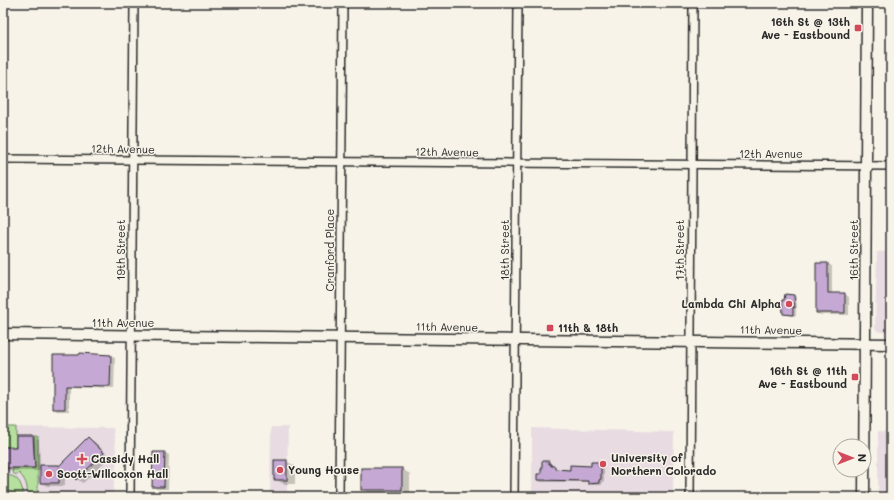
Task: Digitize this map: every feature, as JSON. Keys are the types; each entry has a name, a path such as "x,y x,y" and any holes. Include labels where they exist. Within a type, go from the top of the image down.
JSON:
{"main road":[{"name":"16th Street","path":"864,497 867,3"},
{"name":"11th Avenue","path":"3,334 891,344"}],"street":[{"name":"19th Street","path":"130,497 134,3"},
{"name":"Cranford Place","path":"339,497 343,3"},
{"name":"18th Street","path":"514,497 518,3"},
{"name":"17th Street","path":"690,497 693,3"},
{"name":"12th Avenue","path":"3,159 891,166"}],"shaded area":[{"path":"891,251 891,333 880,332 875,328 877,252"},
{"path":"3,427 113,428 117,458 113,494 3,494"},
{"path":"271,427 288,427 287,495 270,495"},
{"name":"University of Northern Colorado","path":"532,428 674,432 673,497 532,497"},
{"path":"878,431 891,432 891,497 878,497"}],"green space":[{"path":"3,427 16,427 16,447 3,447"},
{"path":"34,437 38,437 38,494 27,493 26,483 23,478 19,473 17,475 12,473 13,468 35,468"},
{"path":"3,476 13,476 18,480 23,494 3,494"}],"building":[{"path":"816,263 828,263 828,293 845,293 845,313 816,313"},
{"name":"Lambda Chi Alpha","path":"785,294 794,295 795,308 793,307 793,315 783,314 782,300 784,300"},
{"path":"80,353 111,355 110,387 65,386 65,409 53,409 53,355 79,355"},
{"path":"16,436 33,436 35,468 3,468 3,447 16,447"},
{"name":"Cassidy Hall","path":"88,437 104,453 76,480 71,475 69,477 59,468 59,483 40,483 40,465 59,466"},
{"path":"153,452 165,452 164,487 152,487"},
{"name":"Young House","path":"274,460 287,460 287,480 274,480"},
{"path":"542,461 549,461 551,466 555,466 555,469 570,470 570,465 591,466 591,462 598,462 598,466 601,466 601,479 599,480 599,483 588,484 588,481 537,480 537,474 541,474"},
{"path":"361,468 402,468 402,490 361,490"}],"place":[{"name":"16th St @ 13th Ave - Eastbound","path":"858,28"},
{"name":"Lambda Chi Alpha","path":"789,304"},
{"name":"11th & 18th","path":"550,328"},
{"name":"16th St @ 11th Ave - Eastbound","path":"855,377"},
{"name":"Cassidy Hall","path":"82,459"},
{"name":"University of Northern Colorado","path":"603,464"},
{"name":"Young House","path":"280,470"},
{"name":"Scott-Willcoxon Hall","path":"49,474"}]}
